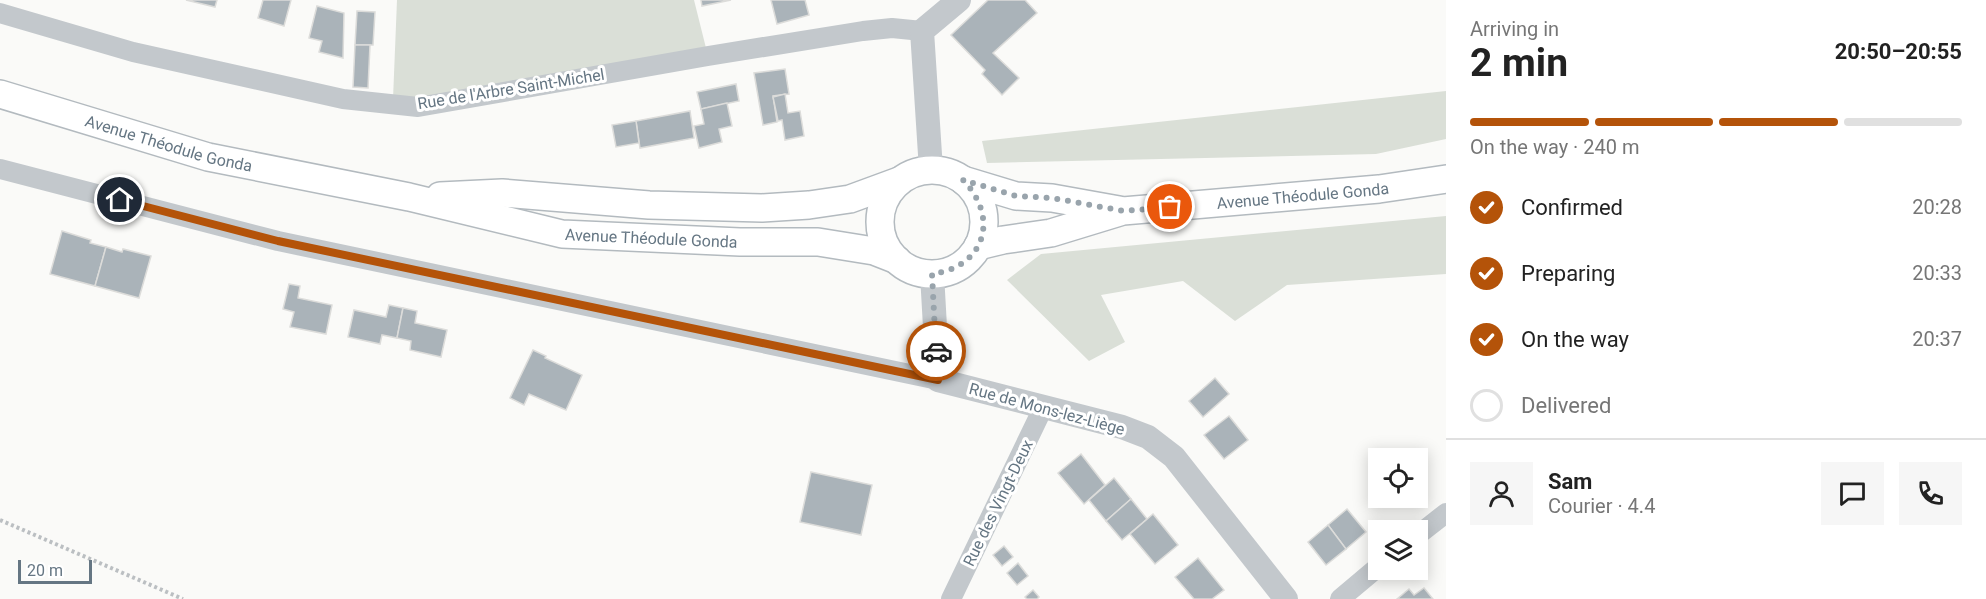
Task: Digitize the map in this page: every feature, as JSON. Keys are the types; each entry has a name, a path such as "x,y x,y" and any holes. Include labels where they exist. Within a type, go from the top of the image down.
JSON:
{"main road":[{"name":"Avenue Théodule Gonda","path":"0,94 208,157 409,197 562,234 740,242 818,242 874,251 897,260"},
{"path":"931,170 947,172 963,180 973,190 980,203 983,217 983,232 978,246 970,257 959,266 946,272 932,274 919,272 897,260 887,249 880,220 886,199 899,181 914,173 931,170"},
{"name":"Avenue Théodule Gonda","path":"978,246 1052,233 1124,211 1379,189 1446,179"},
{"name":"Avenue Théodule Gonda","path":"963,180 1016,196 1052,198 1124,211"},
{"name":"Avenue Théodule Gonda","path":"409,197 502,193 649,205 762,208 850,199 899,181"}],"street":[{"path":"931,170 922,31 959,0"},
{"name":"Rue de l'Arbre Saint-Michel","path":"0,13 133,52 343,99 418,107 863,31 892,28 922,31"},
{"name":"Rue de Mons-lez-Liège","path":"0,169 278,241 938,380 1122,427 1148,437 1174,457 1286,599"},
{"path":"932,274 938,380"},
{"name":"Rue des Vingt-Deux","path":"951,599 1044,406"},
{"path":"1428,527 1446,513"},
{"path":"1340,599 1368,575"}],"path":[{"path":"0,520 183,599"}],"shaded area":[{"path":"397,0 694,0 708,56 418,107 393,99"},
{"path":"1446,91 1446,139 1376,154 987,163 982,141"},
{"path":"1446,216 1446,274 1287,285 1235,321 1183,281 1101,295 1125,342 1089,361 1007,280 1041,254"}],"building":[{"path":"186,0 217,0 215,7"},
{"path":"263,0 291,0 284,26 258,18"},
{"path":"701,0 731,0 702,6"},
{"path":"771,0 805,0 809,15 777,24"},
{"path":"988,0 1025,0 1037,13 993,53 1019,78 1002,95 982,74 985,70 951,35"},
{"path":"317,6 344,13 343,58 319,52 322,41 309,38"},
{"path":"357,11 375,12 373,45 355,45"},
{"path":"355,45 370,45 368,88 353,87"},
{"path":"785,69 789,94 773,96 777,122 763,125 754,73"},
{"path":"736,84 739,101 701,109 697,92"},
{"path":"785,94 788,113 800,111 804,136 785,140 782,120 778,121 773,97"},
{"path":"727,103 732,126 719,129 722,142 699,148 694,126 704,124 701,109"},
{"path":"690,111 694,138 640,148 636,121"},
{"path":"636,121 639,143 616,147 612,125"},
{"path":"62,231 106,247 95,286 50,274"},
{"path":"106,247 151,256 139,298 95,286"},
{"path":"289,284 300,286 298,298 332,305 326,334 290,327 294,312 283,309"},
{"path":"389,305 403,308 397,338 382,335 380,344 348,337 354,310 386,317"},
{"path":"403,308 417,311 415,323 447,330 441,357 410,350 411,341 397,338"},
{"path":"533,350 582,375 566,410 529,394 524,405 510,398"},
{"path":"1215,378 1229,394 1203,417 1189,401"},
{"path":"1229,416 1248,440 1224,459 1204,435"},
{"path":"1081,454 1105,485 1084,504 1058,473"},
{"path":"811,472 872,485 861,535 800,522"},
{"path":"1114,478 1131,499 1106,521 1089,500"},
{"path":"1131,499 1147,519 1122,540 1106,521"},
{"path":"1347,509 1366,532 1346,549 1328,525"},
{"path":"1153,514 1178,545 1155,564 1130,534"},
{"path":"1328,525 1346,549 1326,565 1308,542"},
{"path":"1004,546 1013,557 1002,566 993,555"},
{"path":"1198,558 1224,590 1212,599 1194,599 1175,577"},
{"path":"1018,563 1028,576 1017,585 1007,573"},
{"path":"1424,588 1433,599 1397,599 1409,589 1414,595"},
{"path":"1033,590 1039,597 1027,599 1025,597"}],"way so far":[{"path":"936,351 932,274 946,272 959,266 970,257 978,246 983,232 980,203 973,190 963,180 1016,196 1052,198 1124,211 1170,207"}],"route":[{"path":"120,200 278,241 938,380 936,351"}]}
